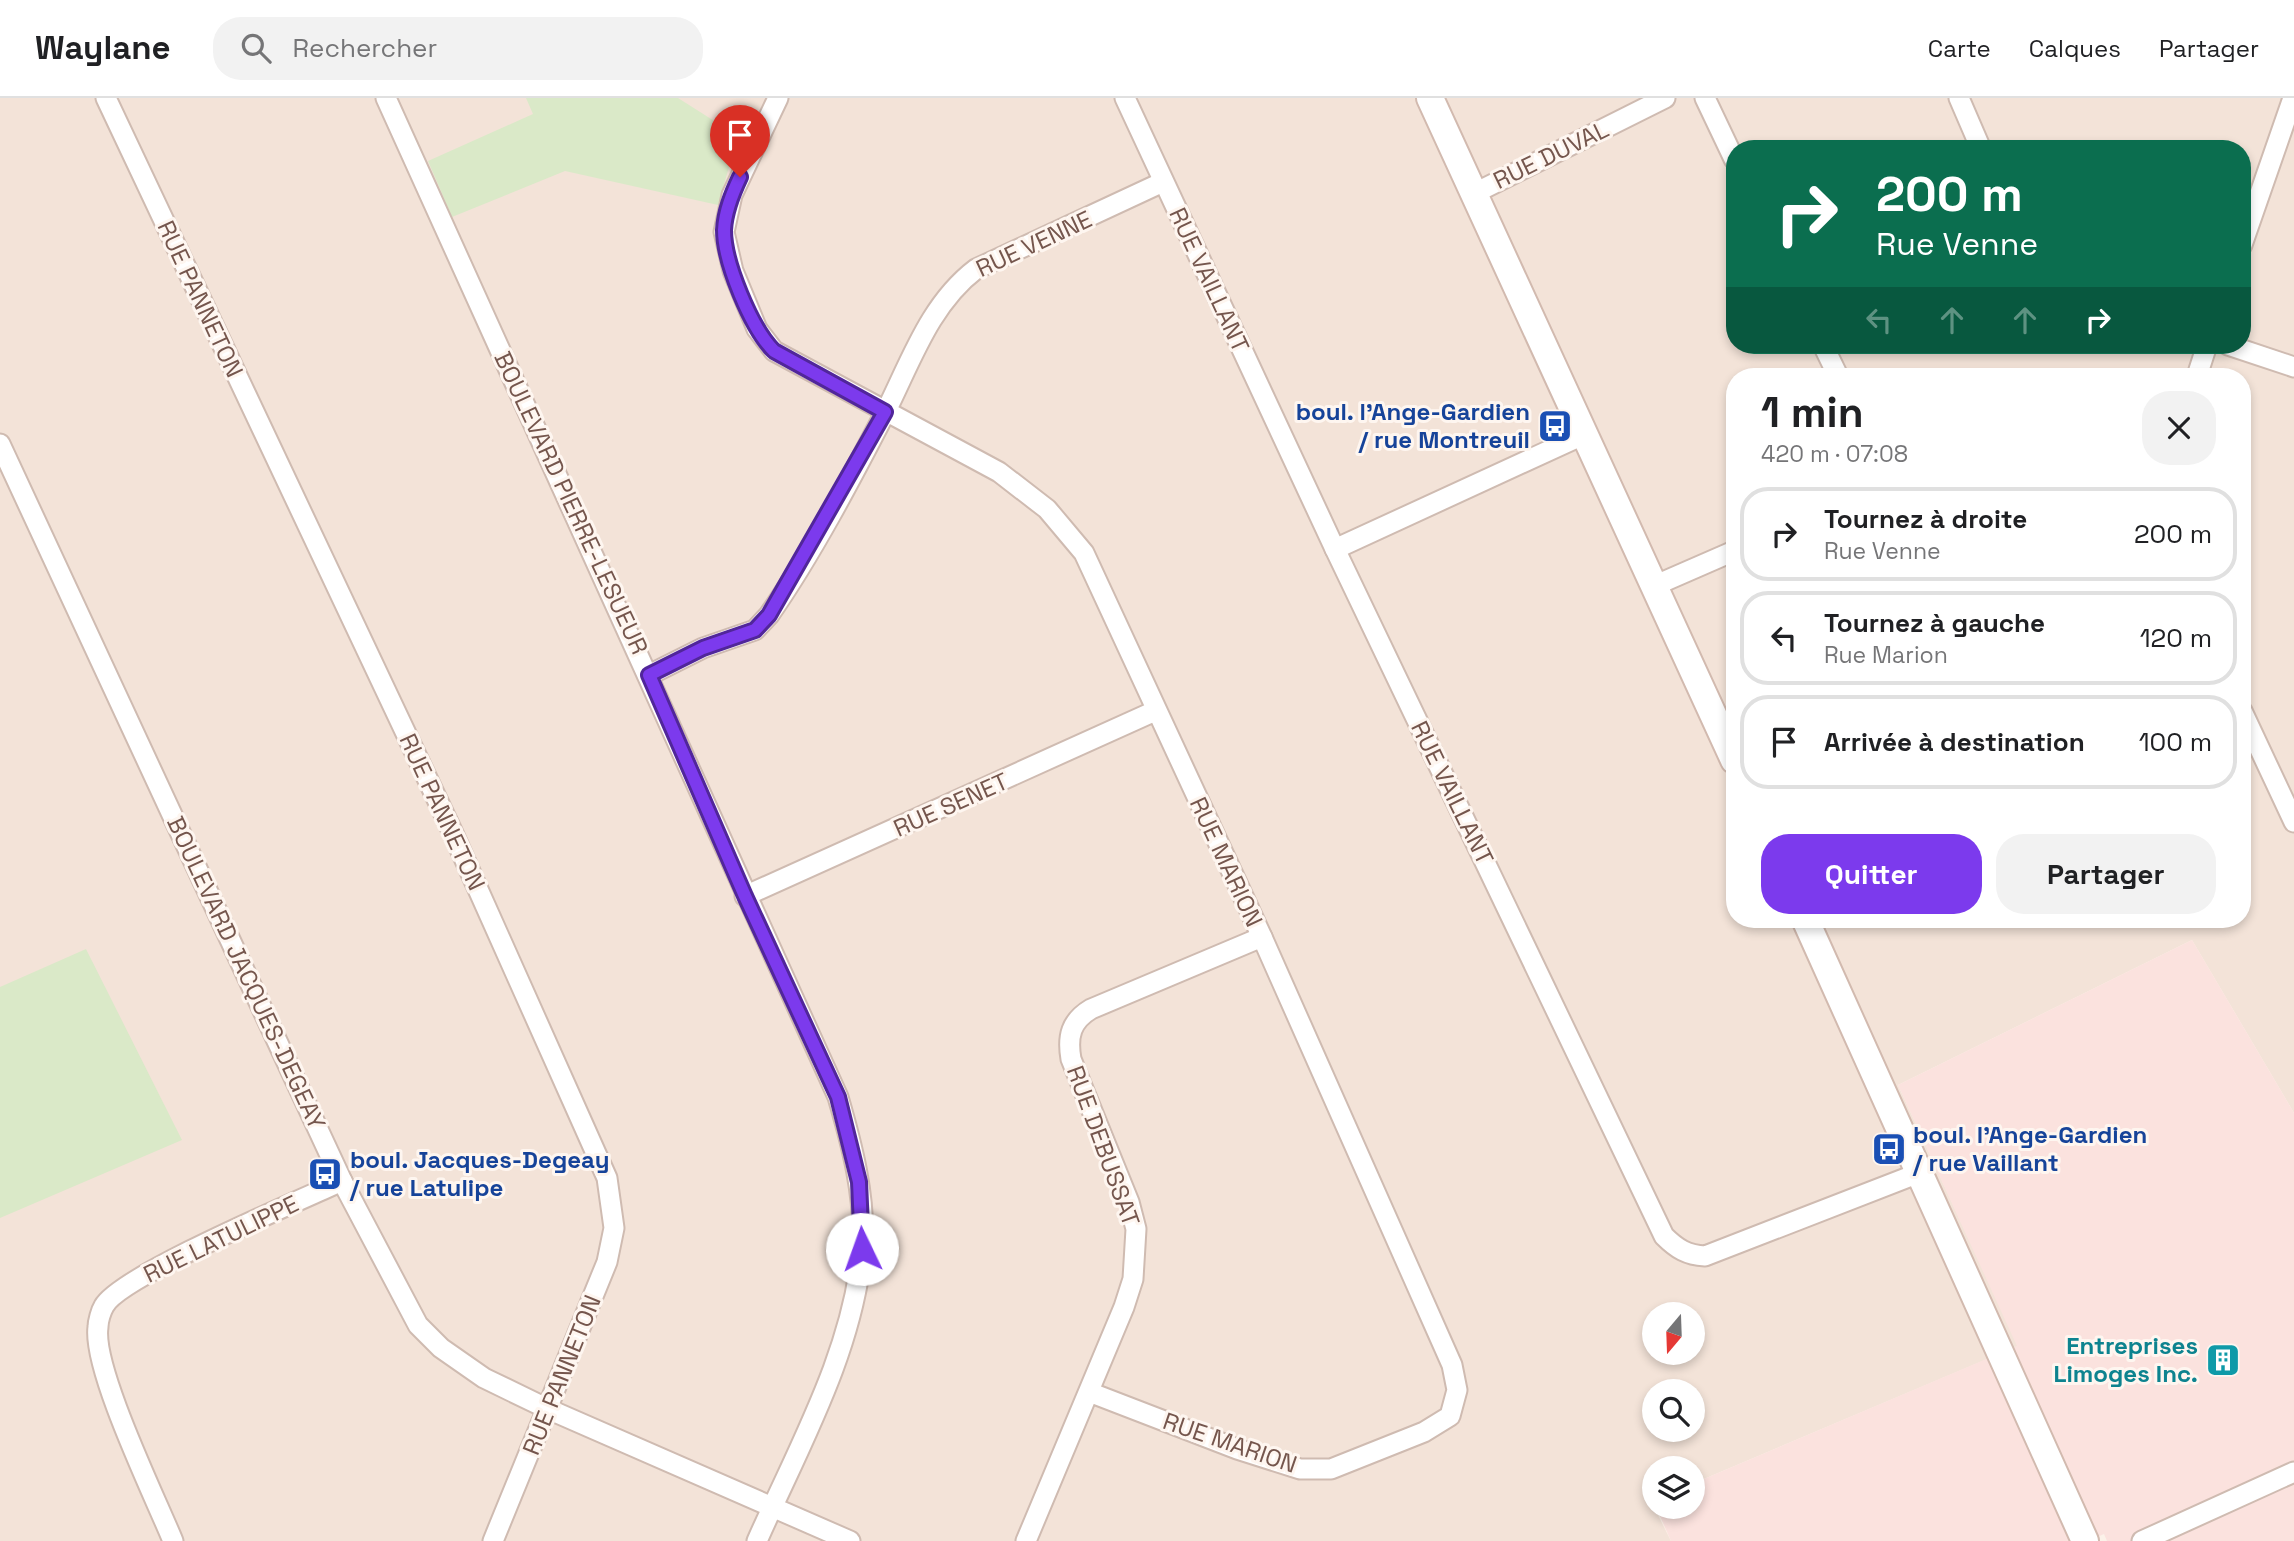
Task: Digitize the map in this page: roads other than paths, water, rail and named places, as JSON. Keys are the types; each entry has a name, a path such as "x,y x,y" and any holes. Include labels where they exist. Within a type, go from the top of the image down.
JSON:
{"main road":[{"path":"1430,98 1726,742"},
{"path":"1809,928 2085,1541"}],"street":[{"name":"RUE PANNETON","path":"106,98 452,831 607,1178 614,1228 607,1262 494,1541"},
{"name":"BOULEVARD PIERRE-LESUEUR","path":"386,98 838,1097 859,1182 862,1249 849,1314 832,1372 757,1541"},
{"name":"RUE MARION","path":"778,98 732,195 724,232 733,271 757,329 774,351 999,472 1047,509 1084,553 1262,937 1452,1365 1457,1390 1450,1416 1424,1432 1331,1469 1300,1469 1237,1450 1089,1392"},
{"name":"RUE VAILLANT","path":"1125,98 1335,549 1664,1236 1678,1249 1692,1255 1705,1256 1919,1173"},
{"name":"RUE DUVAL","path":"1475,192 1665,98"},
{"path":"1705,98 1726,142"},
{"path":"1959,98 1977,140"},
{"path":"2251,219 2293,98"},
{"name":"RUE VENNE","path":"649,675 703,648 755,630 769,615 885,412 937,309 953,286 976,269 1163,182"},
{"path":"2251,353 2294,367"},
{"path":"1335,549 1585,434"},
{"name":"BOULEVARD JACQUES-DEGEAY","path":"0,444 342,1181 418,1325 440,1348 484,1378 548,1409 850,1541"},
{"path":"1656,585 1726,554"},
{"name":"RUE SENET","path":"745,896 1155,711"},
{"path":"2251,729 2294,822"},
{"name":"RUE DEBUSSAT","path":"1026,1541 1133,1279 1136,1229 1129,1202 1071,1059 1071,1028 1079,1016 1091,1009 1262,937"},
{"name":"RUE LATULIPPE","path":"173,1541 106,1378 97,1329 104,1305 142,1276 173,1259 342,1181"},
{"path":"2142,1541 2294,1472"}],"place":[{"name":"boul. l'Ange-Gardien / rue Montreuil","path":"1555,426"},
{"name":"boul. l'Ange-Gardien / rue Vaillant","path":"1889,1149"},
{"name":"boul. Jacques-Degeay / rue Latulipe","path":"325,1174"},
{"name":"Entreprises Limoges Inc.","path":"2223,1360"}]}
